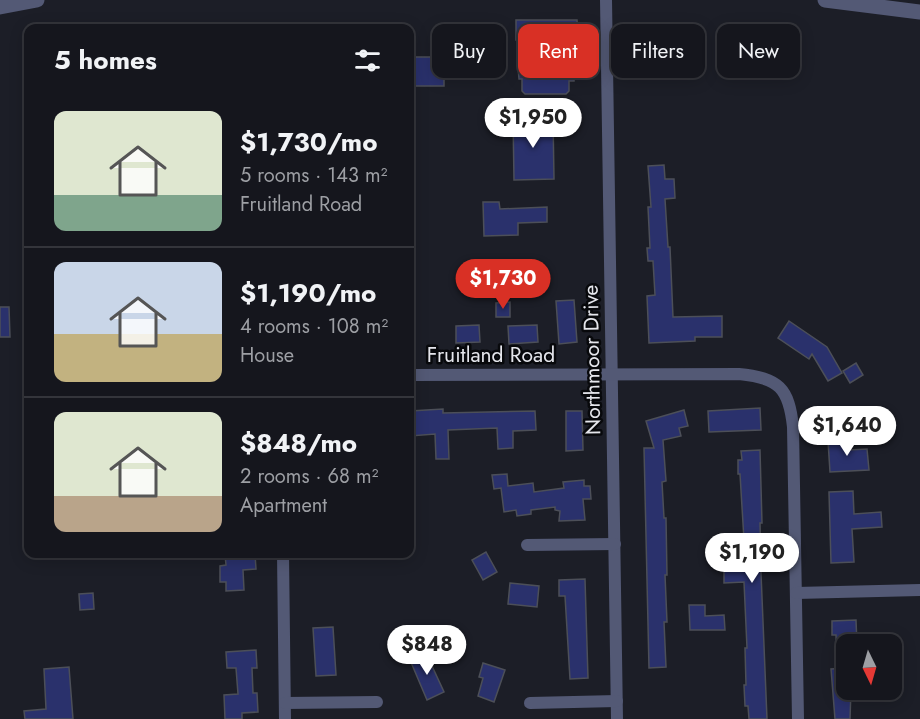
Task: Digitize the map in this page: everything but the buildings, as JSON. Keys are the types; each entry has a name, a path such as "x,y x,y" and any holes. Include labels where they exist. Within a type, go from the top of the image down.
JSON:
{"street":[{"path":"0,8 37,0"},
{"name":"Northmoor Drive","path":"606,0 617,719"},
{"path":"825,0 920,12"},
{"name":"Fruitland Road","path":"414,375 752,375 764,378 781,388 788,396 791,406 794,427 796,592"},
{"path":"527,545 615,544"},
{"path":"283,558 285,719"},
{"path":"798,719 796,592 920,590"},
{"path":"530,703 617,701"},
{"path":"285,703 377,702"}]}
